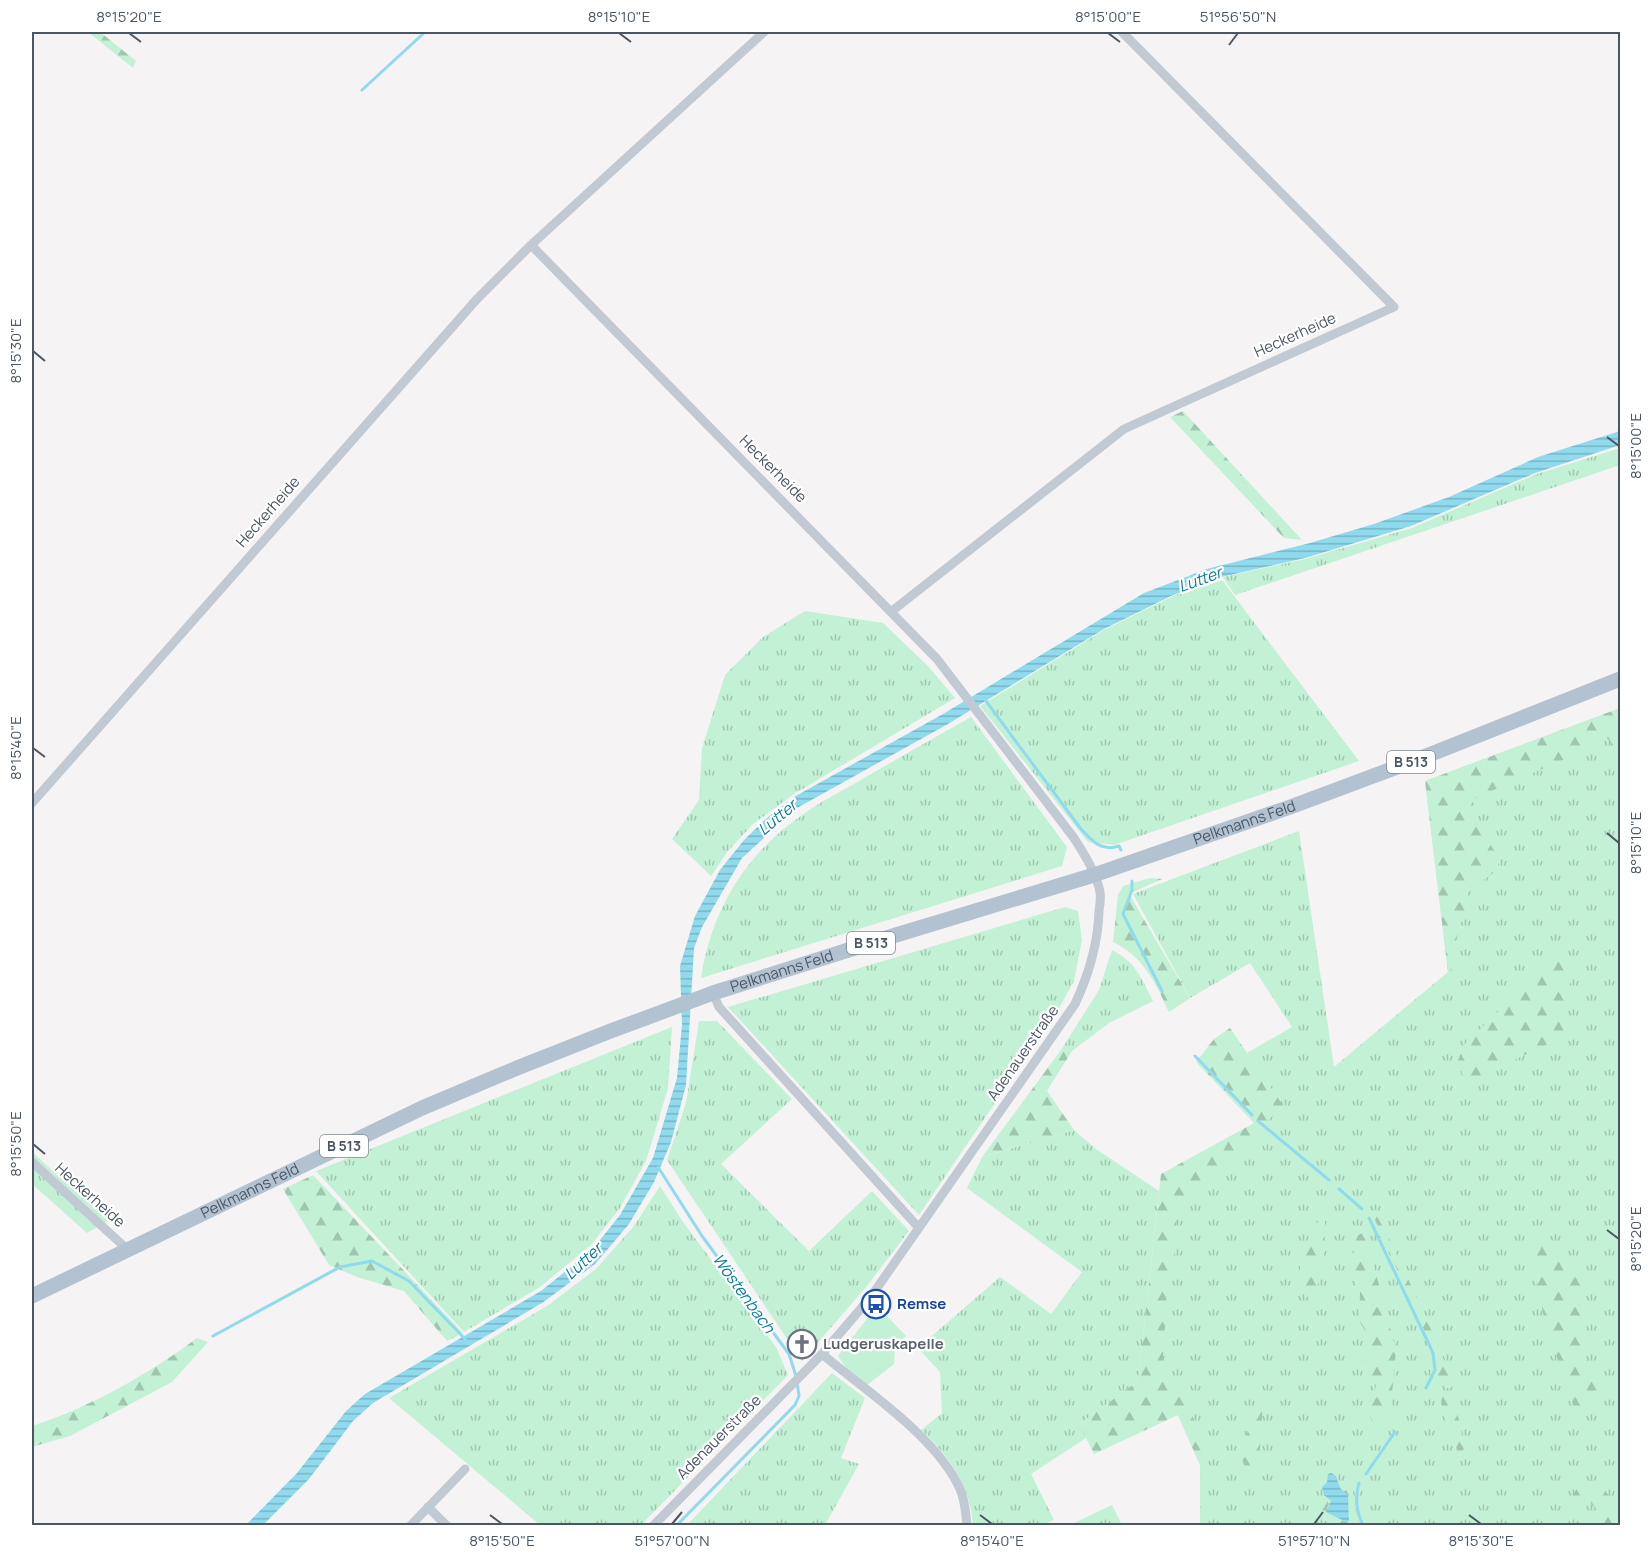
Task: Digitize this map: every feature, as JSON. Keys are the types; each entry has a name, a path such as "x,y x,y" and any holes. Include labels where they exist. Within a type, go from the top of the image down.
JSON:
{"main road":[{"name":"Pelkmanns Feld","path":"32,1296 422,1108 517,1068 707,996 896,934 1094,875 1293,806 1620,679"}],"street":[{"name":"Heckerheide","path":"32,803 477,299 531,245 764,32"},
{"name":"Heckerheide","path":"892,611 1124,429 1394,307 1122,32"},
{"name":"Heckerheide","path":"531,245 937,659 1074,838 1094,875"},
{"name":"Adenauerstraße","path":"652,1526 805,1372 870,1298 1075,1004 1086,981 1097,942 1100,893 1094,875"},
{"path":"707,996 719,1006 919,1228"},
{"name":"Heckerheide","path":"32,1162 128,1250"},
{"path":"822,1354 918,1433 935,1450 961,1491 967,1526"},
{"path":"410,1526 465,1469"},
{"path":"428,1507 447,1526"}],"green space":[{"path":"88,32 100,32 136,61 133,68"},
{"path":"1183,411 1302,540 1284,538 1170,417"},
{"path":"1620,448 1620,465 1235,595 1223,577 1305,559 1412,528 1534,475"},
{"path":"1222,580 1359,761 1114,845 1088,842 980,706 1104,630 1173,596"},
{"path":"805,611 883,623 928,666 955,698 794,794 753,824 728,851 711,876 672,839 699,800 702,748 725,675 763,637"},
{"path":"1620,708 1620,793 1610,740 1604,737 1583,745 1579,753 1475,798 1473,802 1477,825 1500,859 1494,872 1477,884 1467,895 1468,907 1456,942 1458,963 1448,972 1425,781"},
{"path":"1610,712 1620,743 1620,1525 1200,1525 1200,1465 1178,1415 1155,1386 1167,1177 1283,1108 1247,1053 1292,1027 1250,963 1190,998 1133,894 1299,831 1334,1067 1448,972 1425,781"},
{"path":"971,717 1067,847 1062,866 701,978 706,952 723,906 749,864 765,846 819,804"},
{"path":"1150,878 1162,879 1129,894 1190,998 1169,1012 1141,963 1124,948 1113,942 1118,895 1123,886"},
{"path":"1065,907 1078,911 1082,940 1074,981 1058,1010 919,1215 728,1007"},
{"path":"1112,950 1132,965 1153,1001 1109,1023 1072,1051 1061,1050 1099,990"},
{"path":"1567,954 1573,961 1564,1037 1481,1075 1467,1090 1458,1060 1465,1044 1535,975 1562,955"},
{"path":"699,1021 717,1021 792,1099 721,1164 809,1251 872,1191 909,1231 866,1287 802,1361 667,1160 686,1103"},
{"path":"672,1027 668,1088 646,1161 620,1208 591,1245 540,1287 464,1332 316,1171"},
{"path":"1230,1028 1284,1107 1265,1122 1258,1139 1215,1169 1189,1191 1181,1204 1177,1218 1173,1246 1175,1254 1168,1274 1163,1358 1176,1380 1200,1433 1206,1468 1205,1523 1202,1525 1200,1465 1178,1415 1094,1454 1081,1428 1081,1423 1138,1381 1161,1174 1254,1123 1196,1062 1214,1039"},
{"path":"1061,1050 1072,1051 1047,1091 1074,1130 982,1157"},
{"path":"1074,1130 1096,1149 1159,1191 1138,1381 1081,1423 1086,1438 1031,1474 1054,1520 1042,1525 973,1525 968,1497 957,1473 941,1451 921,1430 942,1413 940,1372 918,1348 1000,1277 1051,1314 1082,1272 967,1188 982,1157"},
{"path":"32,1152 108,1221 87,1233 32,1184"},
{"path":"313,1175 463,1333 447,1341 404,1291 357,1277 329,1265 283,1189"},
{"path":"660,1186 683,1222 776,1347 788,1375 641,1525 540,1525 389,1398 547,1306 596,1269 634,1226"},
{"path":"1376,1210 1440,1348 1451,1388 1437,1381 1438,1361 1372,1213"},
{"path":"1322,1217 1325,1219 1325,1227 1321,1273 1314,1292 1308,1297 1301,1292 1301,1262 1311,1234"},
{"path":"1362,1233 1367,1239 1396,1350 1390,1416 1385,1427 1381,1429 1374,1423 1368,1409 1376,1385 1366,1372 1364,1364 1369,1338 1359,1320 1360,1294 1354,1280 1352,1260 1357,1236"},
{"path":"1543,1244 1561,1252 1579,1280 1587,1311 1583,1353 1605,1381 1604,1387 1577,1408 1573,1404 1545,1323 1536,1278 1527,1253 1531,1247"},
{"path":"877,1306 906,1336 895,1348 894,1364 867,1385 846,1368 838,1356"},
{"path":"197,1338 208,1342 172,1382 70,1436 32,1447 32,1426 97,1400 118,1389"},
{"path":"832,1373 865,1398 841,1458 859,1464 825,1525 687,1525"},
{"path":"1448,1394 1452,1397 1460,1423 1464,1449 1461,1452 1457,1451 1454,1435 1442,1408 1442,1397"},
{"path":"1256,1406 1262,1408 1260,1445 1258,1462 1256,1466 1250,1468 1244,1465 1242,1459 1251,1412"},
{"path":"1354,1478 1357,1482 1353,1492 1360,1525 1336,1525 1337,1523 1324,1516 1321,1507 1326,1501 1331,1500 1327,1508 1333,1517 1346,1522 1349,1511 1348,1495 1343,1492 1346,1490 1347,1483"},
{"path":"1592,1480 1620,1505 1620,1525 1607,1525 1583,1494 1573,1499 1579,1486"},
{"path":"1112,1505 1122,1525 1068,1525 1072,1524"}],"water":[{"name":"Lutter","path":"1620,431 1620,445 1535,473 1411,526 1305,558 1221,577 1171,596 1104,629 948,724 797,808 742,858 702,927 694,948 686,1085 671,1142 654,1182 629,1224 595,1264 542,1303 373,1403 353,1421 309,1479 263,1525 245,1526 297,1473 346,1411 365,1394 541,1291 592,1250 620,1215 653,1158 677,1078 682,1025 680,966 695,916 720,870 744,840 768,817 794,797 943,714 1144,593 1207,569 1374,524 1449,497 1538,457"},
{"path":"1328,1474 1335,1475 1341,1489 1348,1495 1349,1521 1346,1522 1326,1512 1331,1501 1324,1495 1322,1487 1327,1482"}],"waterway":[{"path":"362,90 425,32"},
{"path":"983,697 1089,838 1107,848 1119,846 1121,850"},
{"path":"1132,881 1132,890 1123,914 1162,991"},
{"path":"1195,1056 1252,1115"},
{"path":"1258,1121 1329,1180"},
{"name":"Wöstenbach","path":"658,1167 702,1236 789,1354 796,1376"},
{"path":"1339,1189 1362,1209"},
{"path":"1369,1218 1433,1353 1435,1370 1426,1388"},
{"path":"213,1336 340,1267 372,1261 409,1281 466,1340"},
{"name":"Wöstenbach","path":"676,1526 795,1405 799,1396 797,1382"},
{"path":"1366,1474 1395,1432"},
{"path":"1359,1483 1357,1505 1364,1526"}],"place":[{"name":"Remse","path":"876,1304"},
{"name":"Ludgeruskapelle","path":"802,1344"}]}
